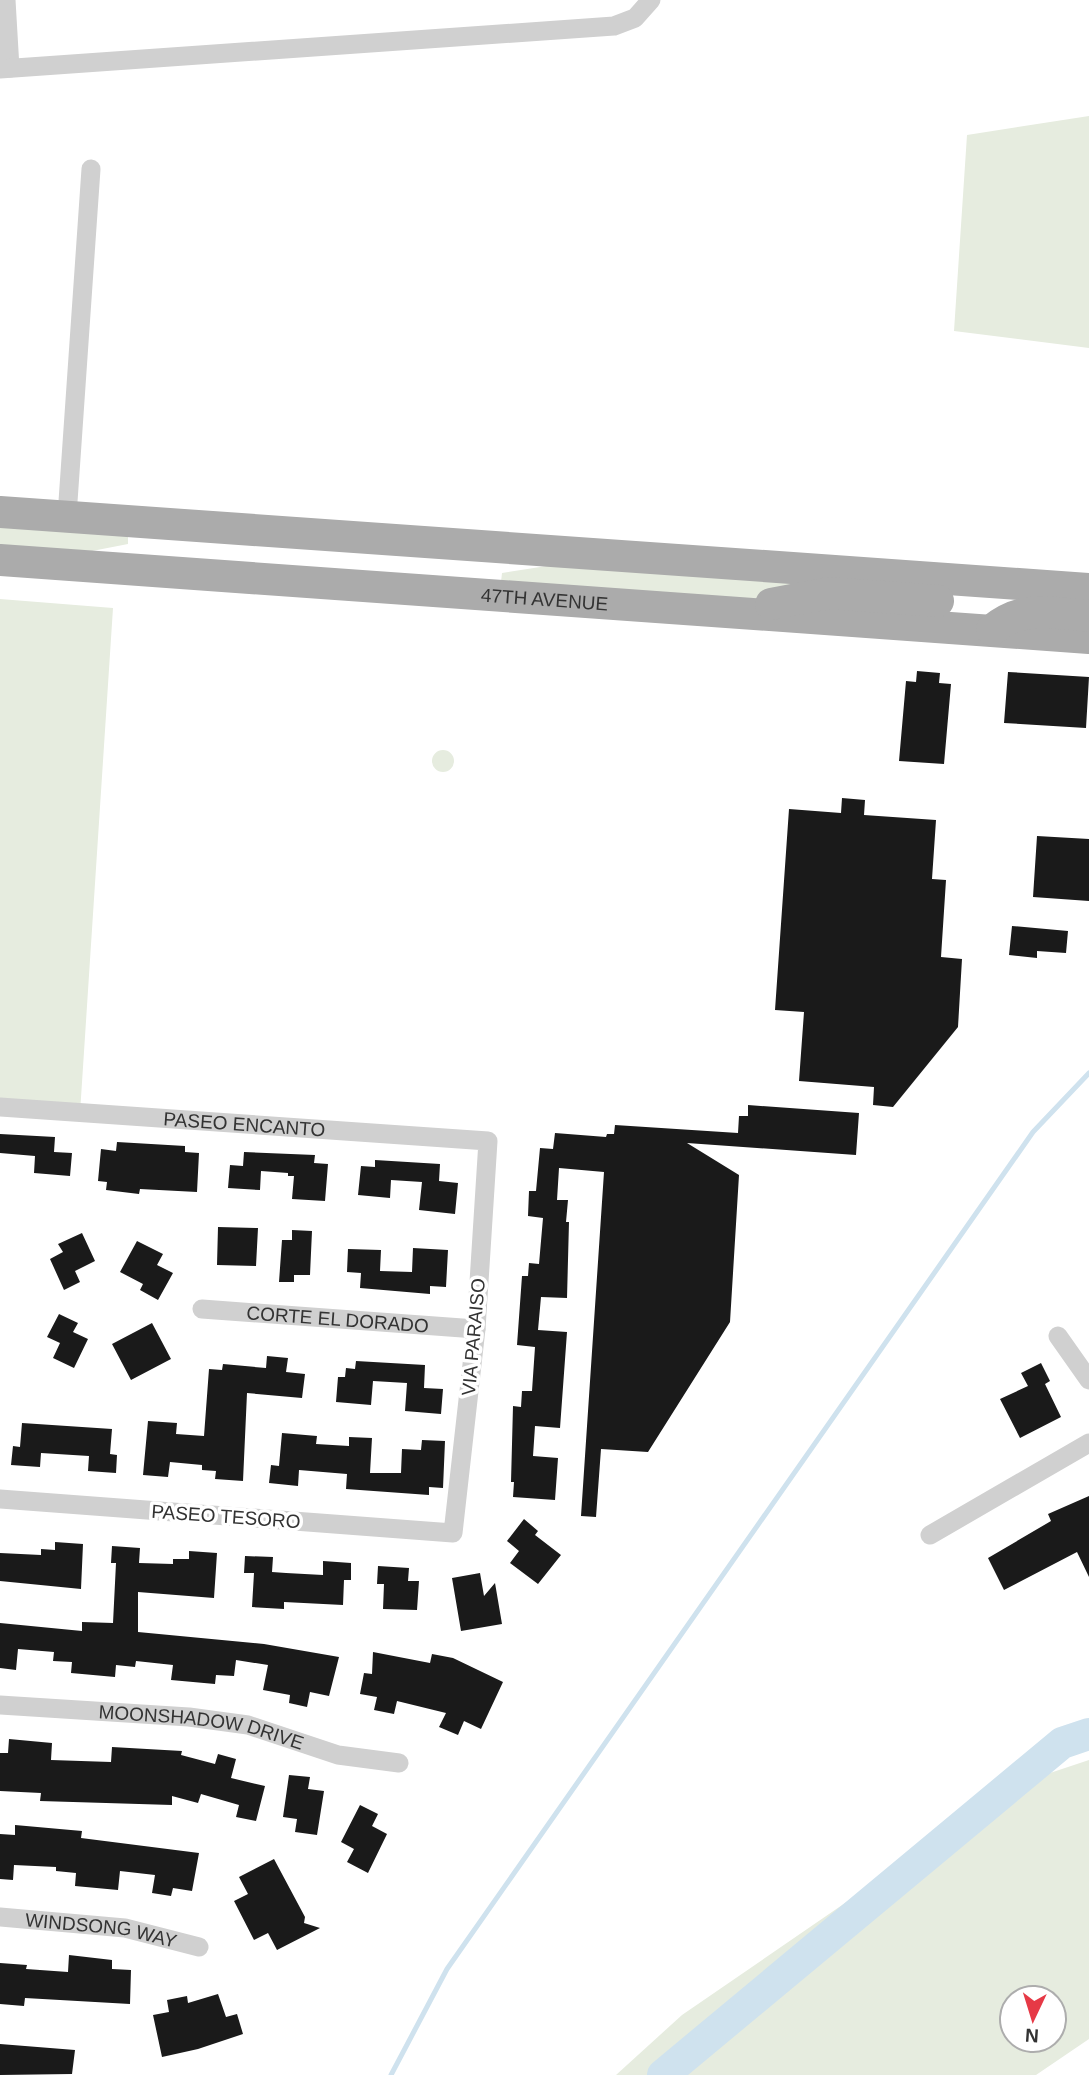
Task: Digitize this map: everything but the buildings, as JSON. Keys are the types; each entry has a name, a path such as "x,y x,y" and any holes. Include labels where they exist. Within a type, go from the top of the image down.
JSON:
{"main road":[{"path":"0,512 1089,589"},
{"name":"47TH AVENUE","path":"0,560 1089,638"},
{"path":"730,612 829,593 956,602 978,595 998,583"},
{"path":"991,631 1008,617 1030,612 1089,616"}],"street":[{"path":"6,0 5,69 614,26 635,18 651,0"},
{"path":"67,516 91,169"},
{"name":"PASEO ENCANTO","path":"0,1107 488,1141"},
{"name":"VIA PARAISO","path":"453,1533 476,1329 488,1141"},
{"name":"CORTE EL DORADO","path":"202,1309 476,1329"},
{"path":"1058,1336 1089,1380"},
{"path":"930,1535 1089,1443"},
{"name":"PASEO TESORO","path":"0,1499 453,1533"},
{"name":"MOONSHADOW DRIVE","path":"0,1705 201,1718 248,1725 338,1755 399,1763"},
{"name":"WINDSONG WAY","path":"0,1917 125,1928 199,1947"}],"shaded area":[{"path":"1089,116 1089,348 954,331 967,135"},
{"path":"0,526 128,535 128,544 92,551 0,546"},
{"path":"553,565 800,583 762,598 749,599 501,582 502,573"},
{"path":"0,599 113,608 80,1113 0,1107"},
{"path":"443,750 451,753 454,761 451,769 443,772 435,769 432,761 435,753"},
{"path":"1089,1760 1089,2039 1068,2053 1068,1984 998,1984 998,2054 1067,2054 1036,2075 616,2075 682,2015 1020,1783"}],"waterway":[{"path":"391,2075 447,1969 1033,1132 1089,1073"},
{"path":"663,2075 1062,1743 1089,1734"}]}
